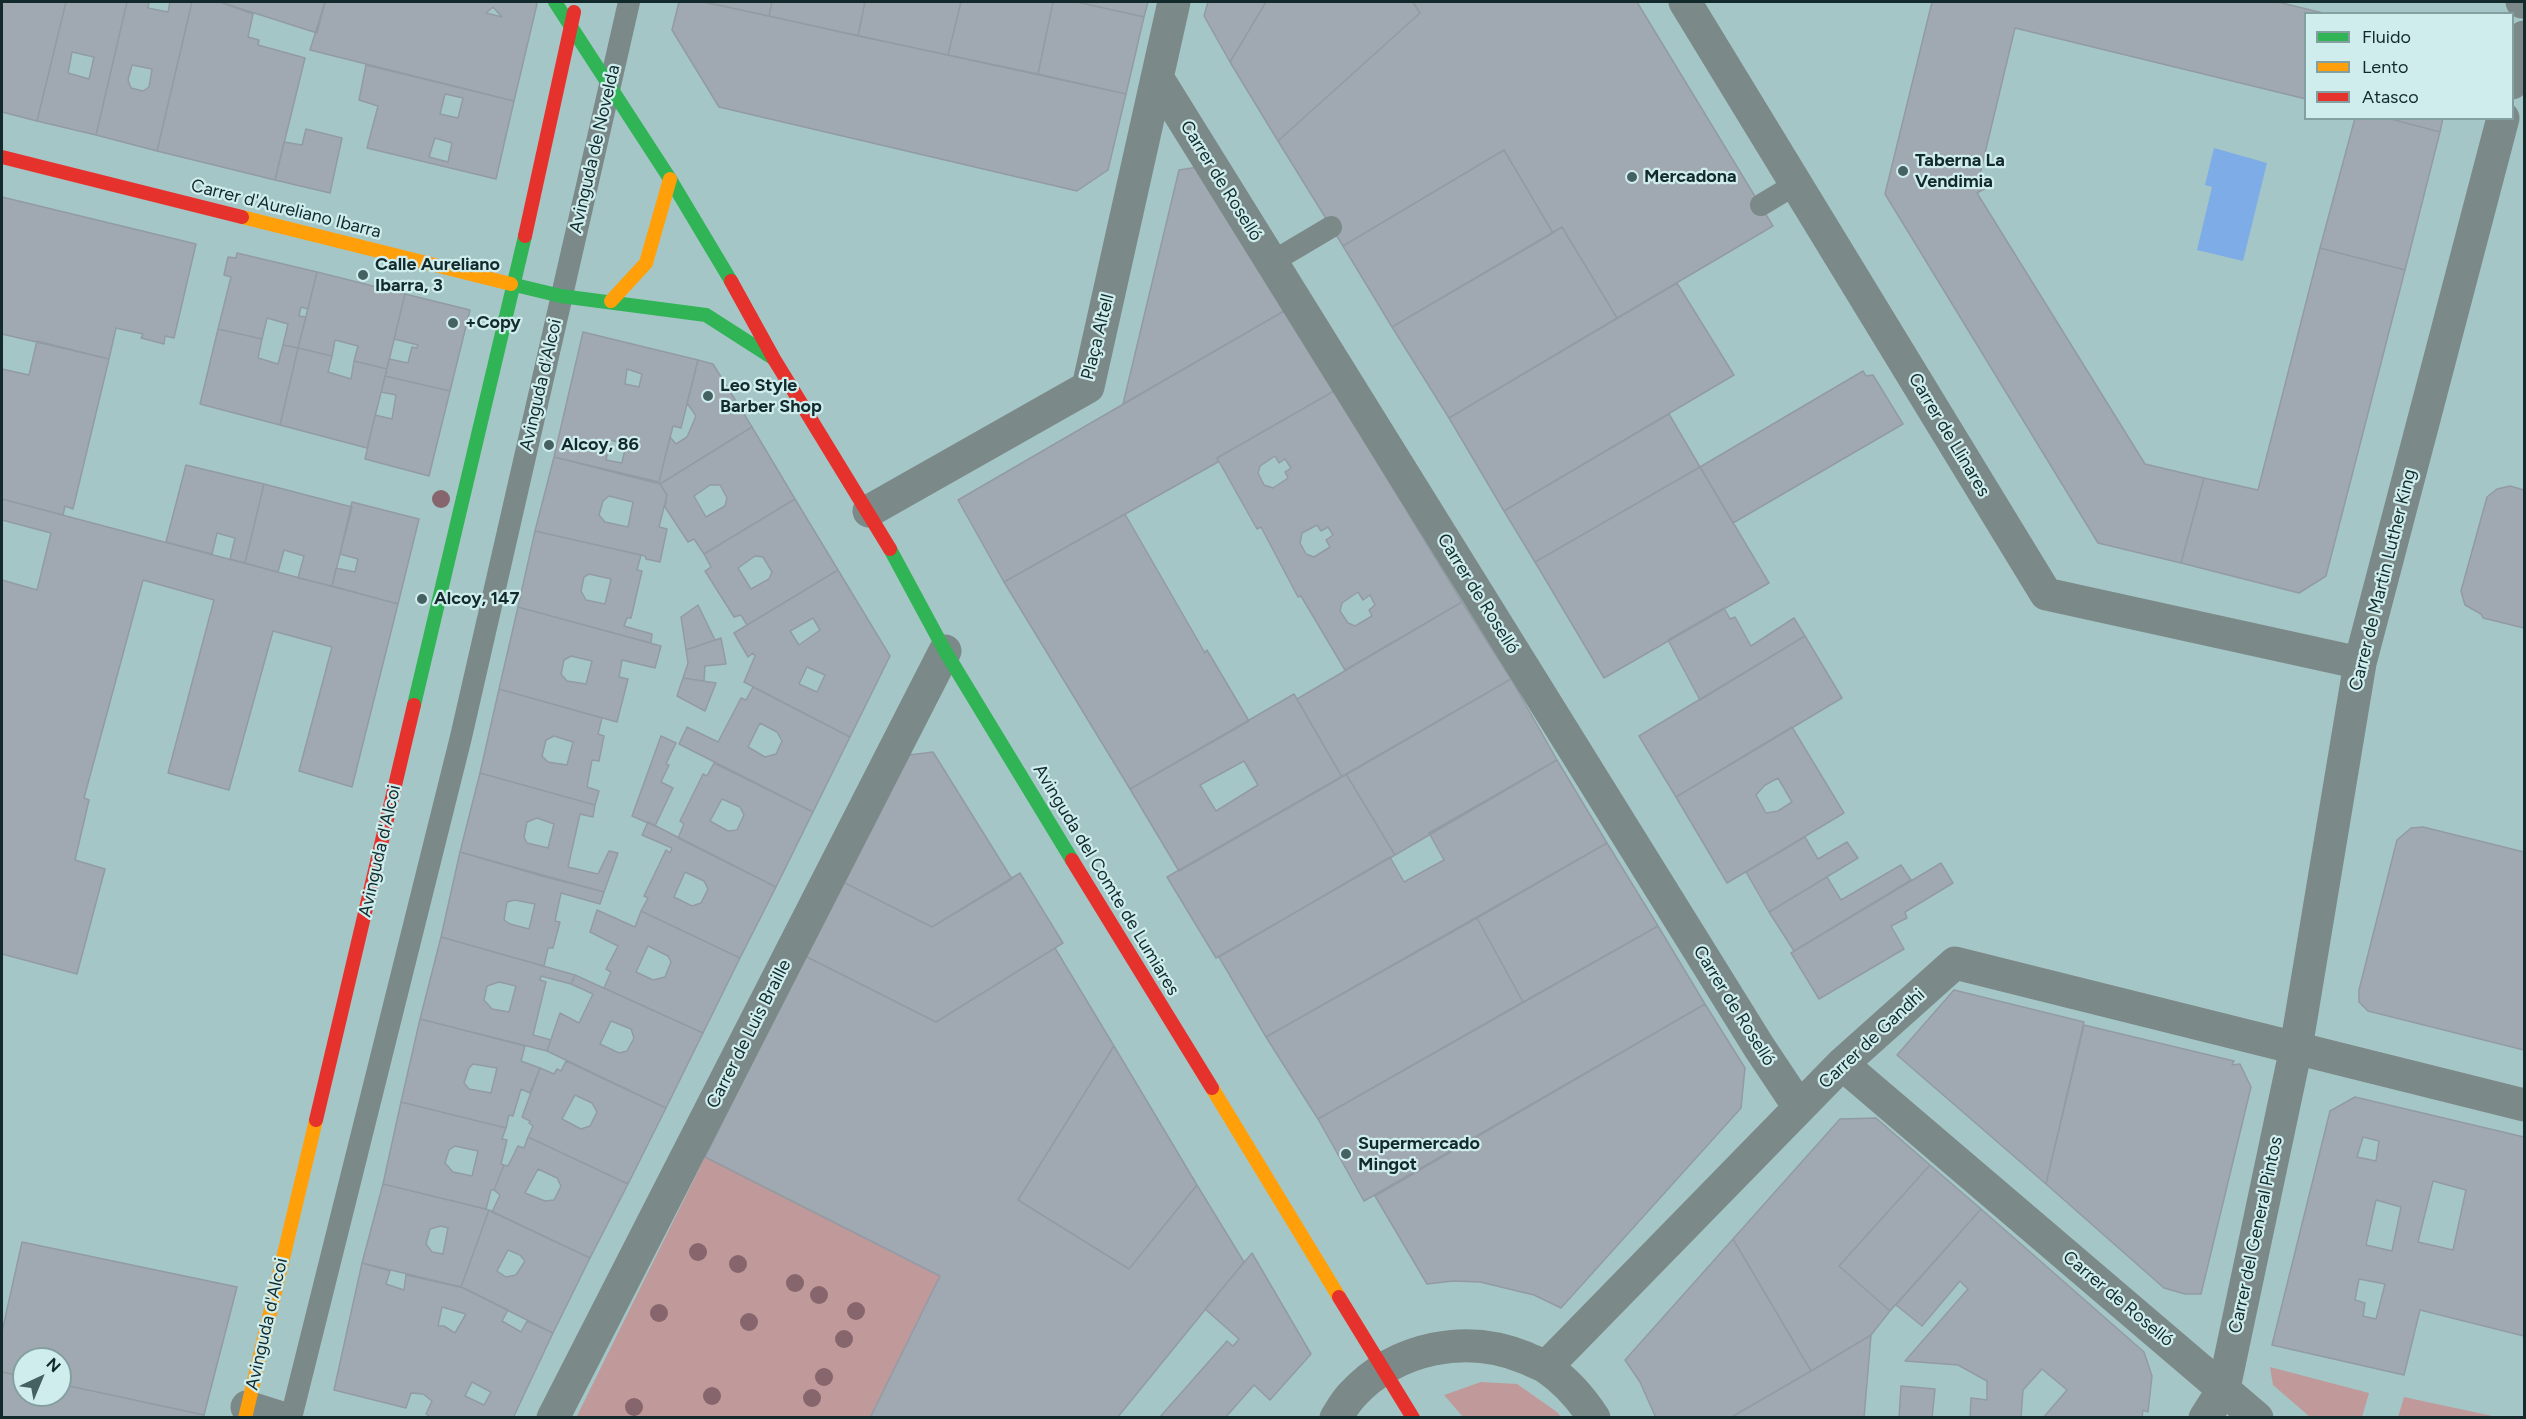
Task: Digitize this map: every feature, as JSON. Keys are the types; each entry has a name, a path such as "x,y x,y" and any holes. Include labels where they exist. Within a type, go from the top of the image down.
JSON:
{"street":[{"name":"Avinguda del Comte de Lumiares","path":"555,2 670,179 756,323 774,359 869,511 945,651 1413,1418"},
{"path":"514,284 576,2"},
{"name":"Plaça Altell","path":"869,511 1088,387 1174,2"},
{"name":"Carrer de Llinares","path":"1685,2 2046,594 2360,663"},
{"path":"2514,74 2524,37"},
{"name":"Carrer de Roselló","path":"1158,79 1759,1047 1799,1107"},
{"name":"Carrer de Martin Luther King","path":"2296,1048 2360,663 2502,120"},
{"name":"Carrer d'Aureliano Ibarra","path":"2,157 561,296"},
{"path":"611,301 646,263 670,179"},
{"name":"Avinguda d'Alcoi","path":"246,1412 514,284"},
{"name":"Avinguda del Comte de Lumiares","path":"561,296 706,315 774,359"},
{"name":"Carrer de Luis Braille","path":"553,1418 945,651"},
{"name":"Carrer de Gandhi","path":"1546,1367 1842,1064 1955,963 2296,1048"},
{"path":"2296,1048 2524,1105"},
{"name":"Carrer del General Pintos","path":"2205,1418 2224,1388 2296,1048"},
{"name":"Carrer de Roselló","path":"1842,1064 2257,1418"},
{"path":"1336,1418 1352,1395 1383,1369 1421,1351 1464,1344 1506,1350 1546,1367 1581,1397 1594,1418"},
{"path":"246,1412 282,1418"}],"lane":[{"name":"Avinguda de Novelda","path":"561,296 629,2"},
{"path":"1761,205 1796,184"},
{"path":"1272,262 1331,227"},
{"name":"Avinguda d'Alcoi","path":"291,1418 461,737 561,296"}],"shaded area":[{"path":"705,1157 940,1276 870,1417 576,1418"},
{"path":"2270,1367 2369,1393 2362,1417 2310,1417 2273,1385"},
{"path":"1481,1382 1517,1384 1561,1417 1463,1417 1444,1395"},
{"path":"2404,1397 2497,1417 2398,1417"}],"water":[{"path":"2214,148 2267,163 2243,261 2197,250 2212,187 2205,185"}],"building":[{"path":"2,2 66,2 37,121 2,112"},
{"path":"66,2 127,2 96,135 37,121","holes":["72,52 94,57 89,79 68,73"]},
{"path":"127,2 149,2 148,8 168,12 170,2 192,2 157,151 96,135","holes":["132,65 152,69 149,87 143,91 131,88 128,80"]},
{"path":"192,2 220,2 253,14 248,37 259,40 258,45 305,58 275,180 157,151"},
{"path":"220,2 325,2 317,33"},
{"path":"325,2 535,2 537,4 514,101 310,50","holes":["493,7 502,17 486,13"]},
{"path":"679,2 704,2 1126,94 1108,170 1077,191 719,107 672,30"},
{"path":"704,2 772,2 769,16"},
{"path":"772,2 865,2 858,36 769,16"},
{"path":"865,2 961,2 948,55 858,36"},
{"path":"961,2 1053,2 1038,74 948,55"},
{"path":"1053,2 1077,2 1144,17 1126,94 1038,74"},
{"path":"1077,2 1148,2 1144,17"},
{"path":"1208,2 1266,2 1230,62 1204,16"},
{"path":"1266,2 1413,2 1420,13 1278,141 1230,62"},
{"name":"Mercadona","path":"1413,2 1637,2 1773,226 1617,318 1562,227 1553,233 1504,150 1343,246 1278,141 1420,13"},
{"path":"1932,2 2278,2 2319,12 2304,12 2304,99 2015,28 1980,174 1986,188 1977,193 2145,464 2204,478 2181,563 2098,543 1885,194"},
{"path":"366,65 514,101 496,179 367,148 378,106 359,100","holes":["445,94 463,98 458,118 440,114","435,138 452,143 448,162 429,157"]},
{"path":"2354,120 2395,120 2440,132 2405,270 2320,248"},
{"path":"2395,120 2443,120 2440,132"},
{"path":"306,129 342,138 330,193 275,180 284,142 302,145"},
{"path":"1504,150 1553,233 1392,327 1343,246"},
{"path":"1198,167 1284,311 1123,404 1179,170"},
{"path":"2,197 196,244 174,338 165,336 164,344 141,338 143,334 116,328 109,359 2,334"},
{"path":"1562,227 1617,318 1449,418 1392,327"},
{"path":"2320,248 2405,270 2326,576 2299,593 2181,563 2204,478 2258,490"},
{"path":"237,253 317,272 308,309 301,307 299,316 306,317 298,348 283,345 288,324 267,318 262,339 218,329 231,277 224,275 228,257 236,258"},
{"path":"317,272 405,294 387,369 354,361 358,346 335,340 332,356 298,348"},
{"path":"1677,283 1734,375 1504,511 1449,418"},
{"path":"405,294 470,310 450,391 385,376 389,359 408,363 412,347 417,348 418,345 394,339"},
{"path":"1284,311 1334,391 1217,458 1218,462 1004,582 958,500"},
{"path":"218,329 262,339 258,358 278,364 283,345 298,348 280,425 200,404"},
{"path":"583,332 698,360 681,428 673,426 659,482 554,457","holes":["627,369 642,374 639,387 625,384","610,440 626,444 622,463 606,460"]},
{"path":"37,341 109,359 73,509 65,506 63,515 2,499 2,369 29,375"},
{"path":"298,348 332,356 328,372 351,379 354,361 387,369 367,448 280,425"},
{"path":"698,360 713,364 752,427 660,484 670,437 676,444 687,437 696,416 687,403"},
{"path":"1863,371 1866,376 1873,375 1903,424 1733,523 1700,467"},
{"path":"385,376 450,391 429,476 365,459 375,415 392,419 396,395 381,392"},
{"path":"1334,391 1462,602 1345,670 1301,596 1298,597 1261,527 1257,529 1217,458","holes":["1275,456 1279,463 1285,459 1291,468 1285,472 1288,478 1273,488 1264,485 1258,473 1260,466","1317,525 1321,531 1328,527 1333,535 1326,540 1330,547 1314,557 1306,554 1300,543 1302,533","1358,592 1363,600 1370,595 1375,605 1369,610 1372,616 1355,626 1348,623 1340,611 1342,603"]},
{"path":"1669,414 1700,467 1535,562 1504,511"},
{"path":"752,427 795,499 704,554 694,539 688,542 665,507 667,495 660,484","holes":["710,485 720,485 727,498 725,506 706,517 694,496"]},
{"path":"554,457 660,484 667,495 659,527 667,529 660,562 646,559 645,556 535,531","holes":["609,496 633,502 628,527 605,522 599,515 603,501"]},
{"path":"186,465 264,484 245,563 230,559 235,538 217,533 212,554 166,542"},
{"path":"1700,467 1769,583 1604,678 1535,562"},
{"path":"264,484 352,507 332,586 298,578 304,556 284,550 278,572 245,563"},
{"path":"2510,486 2524,490 2524,628 2483,618 2481,614 2465,605 2461,591 2487,497 2497,489"},
{"path":"2,499 398,604 352,787 299,771 332,647 273,631 229,790 168,773 214,600 143,580 84,798 89,800 75,860 105,869 77,974 2,954 2,580 37,590 51,533 2,520"},
{"path":"795,499 838,570 747,625 741,615 734,617 705,571 711,567 704,554","holes":["755,556 763,557 772,572 769,579 751,589 738,568"]},
{"path":"352,502 419,519 398,604 332,586 336,568 355,572 358,559 340,554"},
{"path":"1125,514 1205,653 1207,650 1249,721 1130,789 1004,582"},
{"path":"535,531 641,555 637,570 642,571 631,618 627,618 624,626 652,634 651,643 518,607","holes":["589,574 611,579 605,604 586,600 581,591 584,577"]},
{"path":"838,570 890,656 850,737 744,682 755,656 753,653 748,657 734,633","holes":["813,618 820,630 799,645 790,631","807,667 825,675 817,692 799,684"]},
{"path":"1462,602 1511,679 1342,777 1297,699"},
{"path":"698,605 715,640 686,650 681,617"},
{"path":"518,607 661,646 655,668 622,660 619,677 628,679 617,722 499,689","holes":["571,656 592,661 586,684 567,681 561,674 564,660"]},
{"path":"1724,608 1730,619 1735,617 1751,646 1794,618 1805,636 1700,700 1668,640"},
{"path":"1805,636 1842,698 1676,797 1639,736"},
{"path":"721,638 726,664 705,666 704,681 683,678 688,663 686,650"},
{"path":"683,678 716,683 705,711 677,696"},
{"path":"1511,679 1557,760 1395,855 1346,774"},
{"path":"753,687 850,737 813,812 679,744 687,727 718,742 741,698 746,700","holes":["760,723 777,732 782,741 776,754 765,757 748,747"]},
{"path":"499,689 602,718 598,734 604,736 599,761 592,760 587,787 599,791 595,805 480,773","holes":["554,736 573,742 567,765 548,762 542,756 546,740"]},
{"path":"1294,694 1342,777 1179,871 1130,789","holes":["1244,761 1258,785 1216,811 1200,785"]},
{"path":"1792,727 1844,813 1727,883 1676,797","holes":["1778,778 1792,802 1778,811 1766,813 1756,795 1765,785"]},
{"path":"661,736 676,743 661,782 673,788 655,826 632,816"},
{"path":"933,752 1012,879 932,927 839,880 901,756"},
{"path":"1557,760 1607,843 1266,1037 1219,957 1390,857 1404,882 1444,860 1429,833"},
{"path":"714,763 813,812 776,887 678,838 684,824 680,821 703,774 707,776","holes":["722,799 740,807 744,815 737,830 728,831 710,821"]},
{"path":"480,773 595,805 593,817 580,814 568,867 598,874 609,851 618,853 604,892 460,852","holes":["537,818 554,824 548,848 527,843 524,837 527,822"]},
{"path":"1346,774 1395,855 1216,958 1167,877"},
{"path":"648,822 776,887 740,958 641,911 648,898 644,896 666,850 670,853 672,848 642,835","holes":["685,872 704,881 708,889 701,903 692,906 674,897"]},
{"path":"2423,827 2524,852 2524,1050 2368,1011 2359,1002 2359,990 2397,840 2411,828"},
{"path":"1805,837 1818,859 1847,842 1858,858 1769,912 1746,872"},
{"path":"1607,843 1658,926 1523,1002 1477,918"},
{"path":"460,852 604,892 600,904 561,893 555,921 560,922 553,948 548,948 544,966 441,937","holes":["515,900 535,904 529,929 504,920 507,902"]},
{"path":"1941,863 1953,883 1905,912 1907,918 1891,926 1904,949 1819,999 1791,953"},
{"path":"1901,865 1911,880 1794,951 1769,912 1827,877 1841,900"},
{"path":"1020,873 1063,943 936,1022 805,956 839,880 932,927"},
{"path":"597,910 635,927 641,911 740,958 703,1033 604,988 611,972 606,969 618,946 590,932","holes":["648,946 668,956 671,962 665,977 653,980 636,972"]},
{"path":"1477,918 1523,1002 1318,1119 1266,1037"},
{"path":"1658,926 1705,1004 1364,1201 1318,1119"},
{"path":"441,937 575,975 571,984 541,976 540,980 546,982 533,1035 551,1040 547,1051 420,1019","holes":["499,982 516,986 509,1012 492,1009 484,1000 487,986"]},
{"path":"1055,948 1114,1046 1018,1200 1129,1269 1197,1185 1244,1262 1117,1418 870,1418 940,1276 705,1157 805,956 936,1022"},
{"path":"575,975 703,1033 666,1108 547,1051 560,1013 579,1023 593,994 571,984","holes":["611,1021 631,1029 634,1038 627,1051 619,1053 600,1044"]},
{"path":"1954,990 2084,1022 2046,1184 1897,1055"},
{"path":"1705,1004 1745,1068 1741,1108 1561,1308 1534,1295 1480,1282 1453,1281 1427,1284 1375,1196"},
{"path":"420,1019 525,1046 521,1061 540,1068 530,1093 521,1089 513,1116 509,1115 506,1128 401,1102","holes":["473,1064 497,1068 491,1093 469,1089 464,1083 469,1068"]},
{"path":"2084,1025 2234,1061 2232,1065 2240,1064 2251,1087 2201,1294 2185,1294 2164,1288 2046,1184"},
{"path":"1114,1046 1197,1185 1129,1269 1018,1200"},
{"path":"566,1061 666,1108 628,1184 528,1137 533,1126 529,1123 530,1121 522,1117 540,1068 554,1074 557,1069 561,1071","holes":["575,1095 592,1103 597,1112 590,1126 581,1129 562,1119"]},
{"path":"2355,1097 2524,1137 2524,1336 2420,1310 2404,1375 2272,1345 2330,1111","holes":["2363,1137 2379,1141 2376,1161 2357,1157","2433,1181 2466,1190 2453,1250 2418,1242","2376,1200 2401,1207 2392,1251 2366,1245","2359,1279 2385,1284 2376,1319 2363,1316 2365,1303 2355,1300"]},
{"path":"401,1102 506,1128 502,1139 507,1140 501,1164 504,1165 494,1190 491,1190 486,1209 383,1184","holes":["455,1146 478,1151 472,1176 453,1172 445,1163 449,1150"]},
{"path":"1876,1118 1930,1165 1839,1266 1890,1311 1871,1335 1811,1371 1733,1239 1840,1119"},
{"path":"528,1137 628,1184 590,1258 492,1212 500,1195 494,1190 504,1165 508,1166 518,1146 524,1148","holes":["538,1169 557,1178 561,1186 554,1200 545,1201 525,1193"]},
{"path":"1930,1165 1981,1209 1890,1311 1839,1266"},
{"path":"383,1184 489,1210 461,1287 362,1263","holes":["441,1226 448,1228 443,1254 432,1252 426,1244 430,1229"]},
{"path":"1981,1209 2144,1352 2152,1376 2148,1412 2143,1410 2142,1418 2043,1418 2067,1390 2042,1369 2023,1390 2021,1418 1970,1418 1971,1398 1987,1400 1987,1381 1958,1365 1905,1361 1968,1289 1960,1281 1922,1326 1896,1305"},
{"path":"489,1210 590,1258 553,1333 461,1287","holes":["508,1250 520,1255 525,1261 516,1275 506,1277 497,1271"]},
{"path":"1733,1239 1811,1371 1730,1418 1656,1418 1640,1382 1625,1360"},
{"path":"22,1242 237,1287 204,1415 72,1387 72,1347 12,1347 12,1374 2,1372 2,1332"},
{"path":"1252,1253 1311,1354 1270,1400 1254,1385 1225,1418 1159,1418 1227,1341 1233,1346 1239,1339 1205,1309"},
{"path":"362,1263 390,1271 386,1284 404,1290 406,1275 464,1288 508,1310 502,1321 521,1332 527,1321 553,1333 513,1418 432,1418 426,1414 432,1401 423,1394 411,1393 406,1408 334,1390","holes":["442,1307 466,1314 455,1333 444,1326 438,1326","472,1382 491,1392 484,1405 465,1396"]},
{"path":"1871,1335 1864,1418 1730,1418 1811,1371"},
{"path":"2,1372 12,1374 12,1407 72,1407 72,1387 204,1415 204,1418 2,1418"},
{"path":"1901,1386 1935,1389 1932,1418 1899,1418"}],"traffic: fast":[{"path":"555,2 670,179 731,281"},
{"path":"414,705 525,236"},
{"path":"511,284 561,296 706,315 773,358"},
{"path":"890,549 945,651 1072,860"}],"traffic: slow":[{"path":"611,301 646,263 670,179"},
{"path":"242,217 511,284"},
{"path":"1212,1088 1339,1297"},
{"path":"245,1418 316,1120"}],"traffic: jam":[{"path":"525,236 574,12"},
{"path":"2,157 242,217"},
{"path":"731,281 774,359 890,549"},
{"path":"316,1120 414,705"},
{"path":"1072,860 1212,1088"},
{"path":"1339,1297 1413,1418"}],"place":[{"name":"Taberna La Vendimia","path":"1903,171"},
{"name":"Mercadona","path":"1632,177"},
{"name":"Calle Aureliano Ibarra, 3","path":"363,275"},
{"name":"+Copy","path":"453,323"},
{"name":"Leo Style Barber Shop","path":"708,396"},
{"name":"Alcoy, 86","path":"549,445"},
{"name":"Alcoy, 147","path":"422,599"},
{"name":"Supermercado Mingot","path":"1346,1154"}]}
